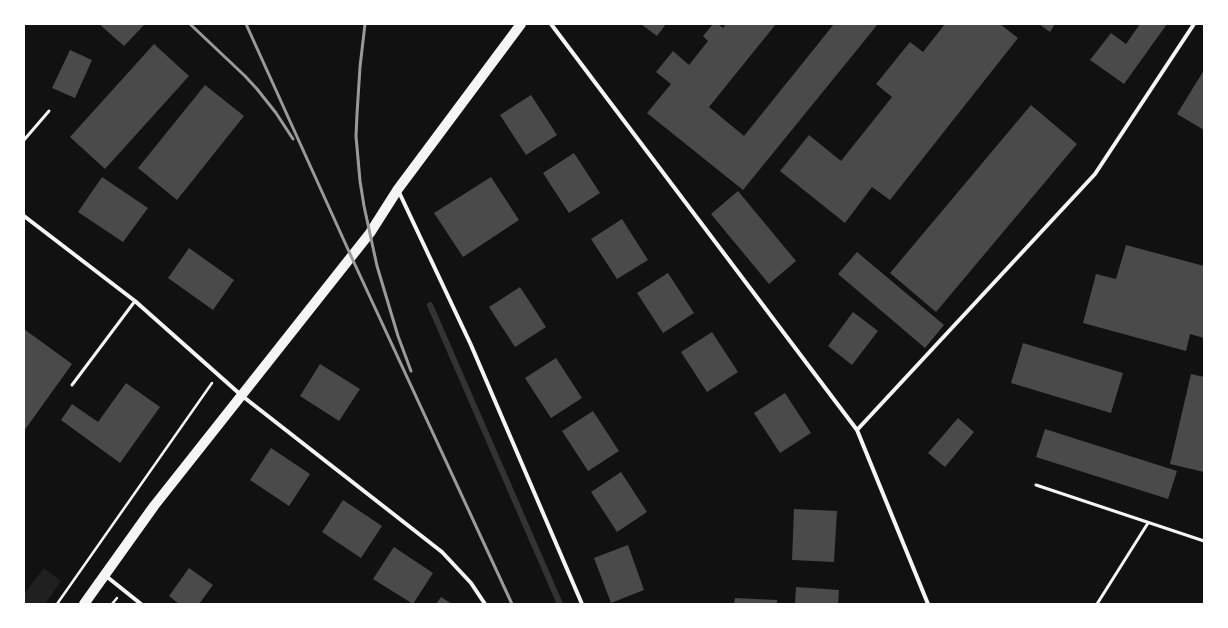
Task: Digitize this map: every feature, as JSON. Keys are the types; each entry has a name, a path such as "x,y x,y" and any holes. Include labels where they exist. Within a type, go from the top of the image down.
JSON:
{"main road":[{"path":"84,604 154,506 370,233 398,189 521,24"}],"street":[{"path":"551,24 857,430 928,604"},
{"path":"857,430 1096,174 1194,24"},
{"path":"398,189 471,345 582,604"},
{"path":"24,216 135,301 241,395 442,552 471,583 485,604"},
{"path":"105,575 142,604"}],"lane":[{"path":"24,140 49,110"},
{"path":"72,385 135,301"},
{"path":"1036,485 1204,541"},
{"path":"1097,604 1148,523"}],"path":[{"path":"57,604 218,375"}],"shaded area":[{"path":"44,568 61,581 45,604 24,604 24,594"}],"building":[{"path":"99,24 145,24 124,46"},
{"path":"641,24 666,24 657,36"},
{"path":"713,24 718,24 723,28 726,24 776,24 709,107 744,136 834,24 878,24 743,190 647,113 671,84 656,72 673,51 689,65 708,41 703,36"},
{"path":"945,24 1000,24 1018,38 890,200 872,187 845,223 780,171 809,135 841,161 892,97 876,84 910,42 923,52"},
{"path":"1039,24 1055,24 1050,32"},
{"path":"1140,24 1167,24 1124,84 1090,60 1111,33 1126,44"},
{"path":"154,44 189,76 105,169 70,137"},
{"path":"70,50 92,60 75,98 52,88"},
{"path":"1204,70 1204,130 1177,114"},
{"path":"205,85 244,116 177,200 138,168"},
{"path":"531,95 557,135 526,155 500,115"},
{"path":"1031,105 1077,144 936,312 890,273"},
{"path":"574,153 600,193 569,213 543,173"},
{"path":"102,177 148,208 123,242 78,212"},
{"path":"491,177 519,220 463,257 434,213"},
{"path":"738,191 796,261 769,284 711,214"},
{"path":"622,219 648,260 617,279 591,239"},
{"path":"1126,245 1204,266 1204,338 1190,334 1186,351 1083,323 1096,274 1116,279"},
{"path":"189,248 234,280 213,310 168,278"},
{"path":"857,252 944,325 925,348 838,274"},
{"path":"668,273 694,313 663,333 637,293"},
{"path":"520,287 546,327 515,347 489,307"},
{"path":"853,312 878,331 852,365 828,346"},
{"path":"24,329 72,364 24,431"},
{"path":"712,332 738,372 707,392 681,352"},
{"path":"1023,343 1123,373 1111,413 1011,383"},
{"path":"556,358 582,398 551,418 525,378"},
{"path":"320,364 360,389 339,421 300,396"},
{"path":"1191,374 1204,377 1204,472 1170,464"},
{"path":"126,383 160,407 120,463 61,420 72,404 98,422"},
{"path":"785,393 811,433 780,453 754,413"},
{"path":"593,411 619,451 588,471 562,431"},
{"path":"958,418 974,432 945,467 928,453"},
{"path":"1045,429 1177,471 1168,499 1036,457"},
{"path":"271,448 310,474 289,506 250,480"},
{"path":"621,472 647,512 617,532 591,492"},
{"path":"343,500 382,526 361,558 322,532"},
{"path":"794,509 837,511 834,562 792,560"},
{"path":"628,545 644,590 611,603 594,558"},
{"path":"394,547 433,573 413,604 373,579"},
{"path":"189,568 213,585 199,604 179,604 169,596"},
{"path":"796,587 839,590 838,604 795,604"},
{"path":"441,597 452,604 436,604"},
{"path":"735,598 777,600 777,604 734,604"}],"waterway":[{"path":"430,305 560,604"}],"railway":[{"path":"190,24 257,89 276,113 293,139"},
{"path":"246,24 351,256 512,604"},
{"path":"365,24 360,67 356,136 360,181 377,266 398,336 411,371"}]}
